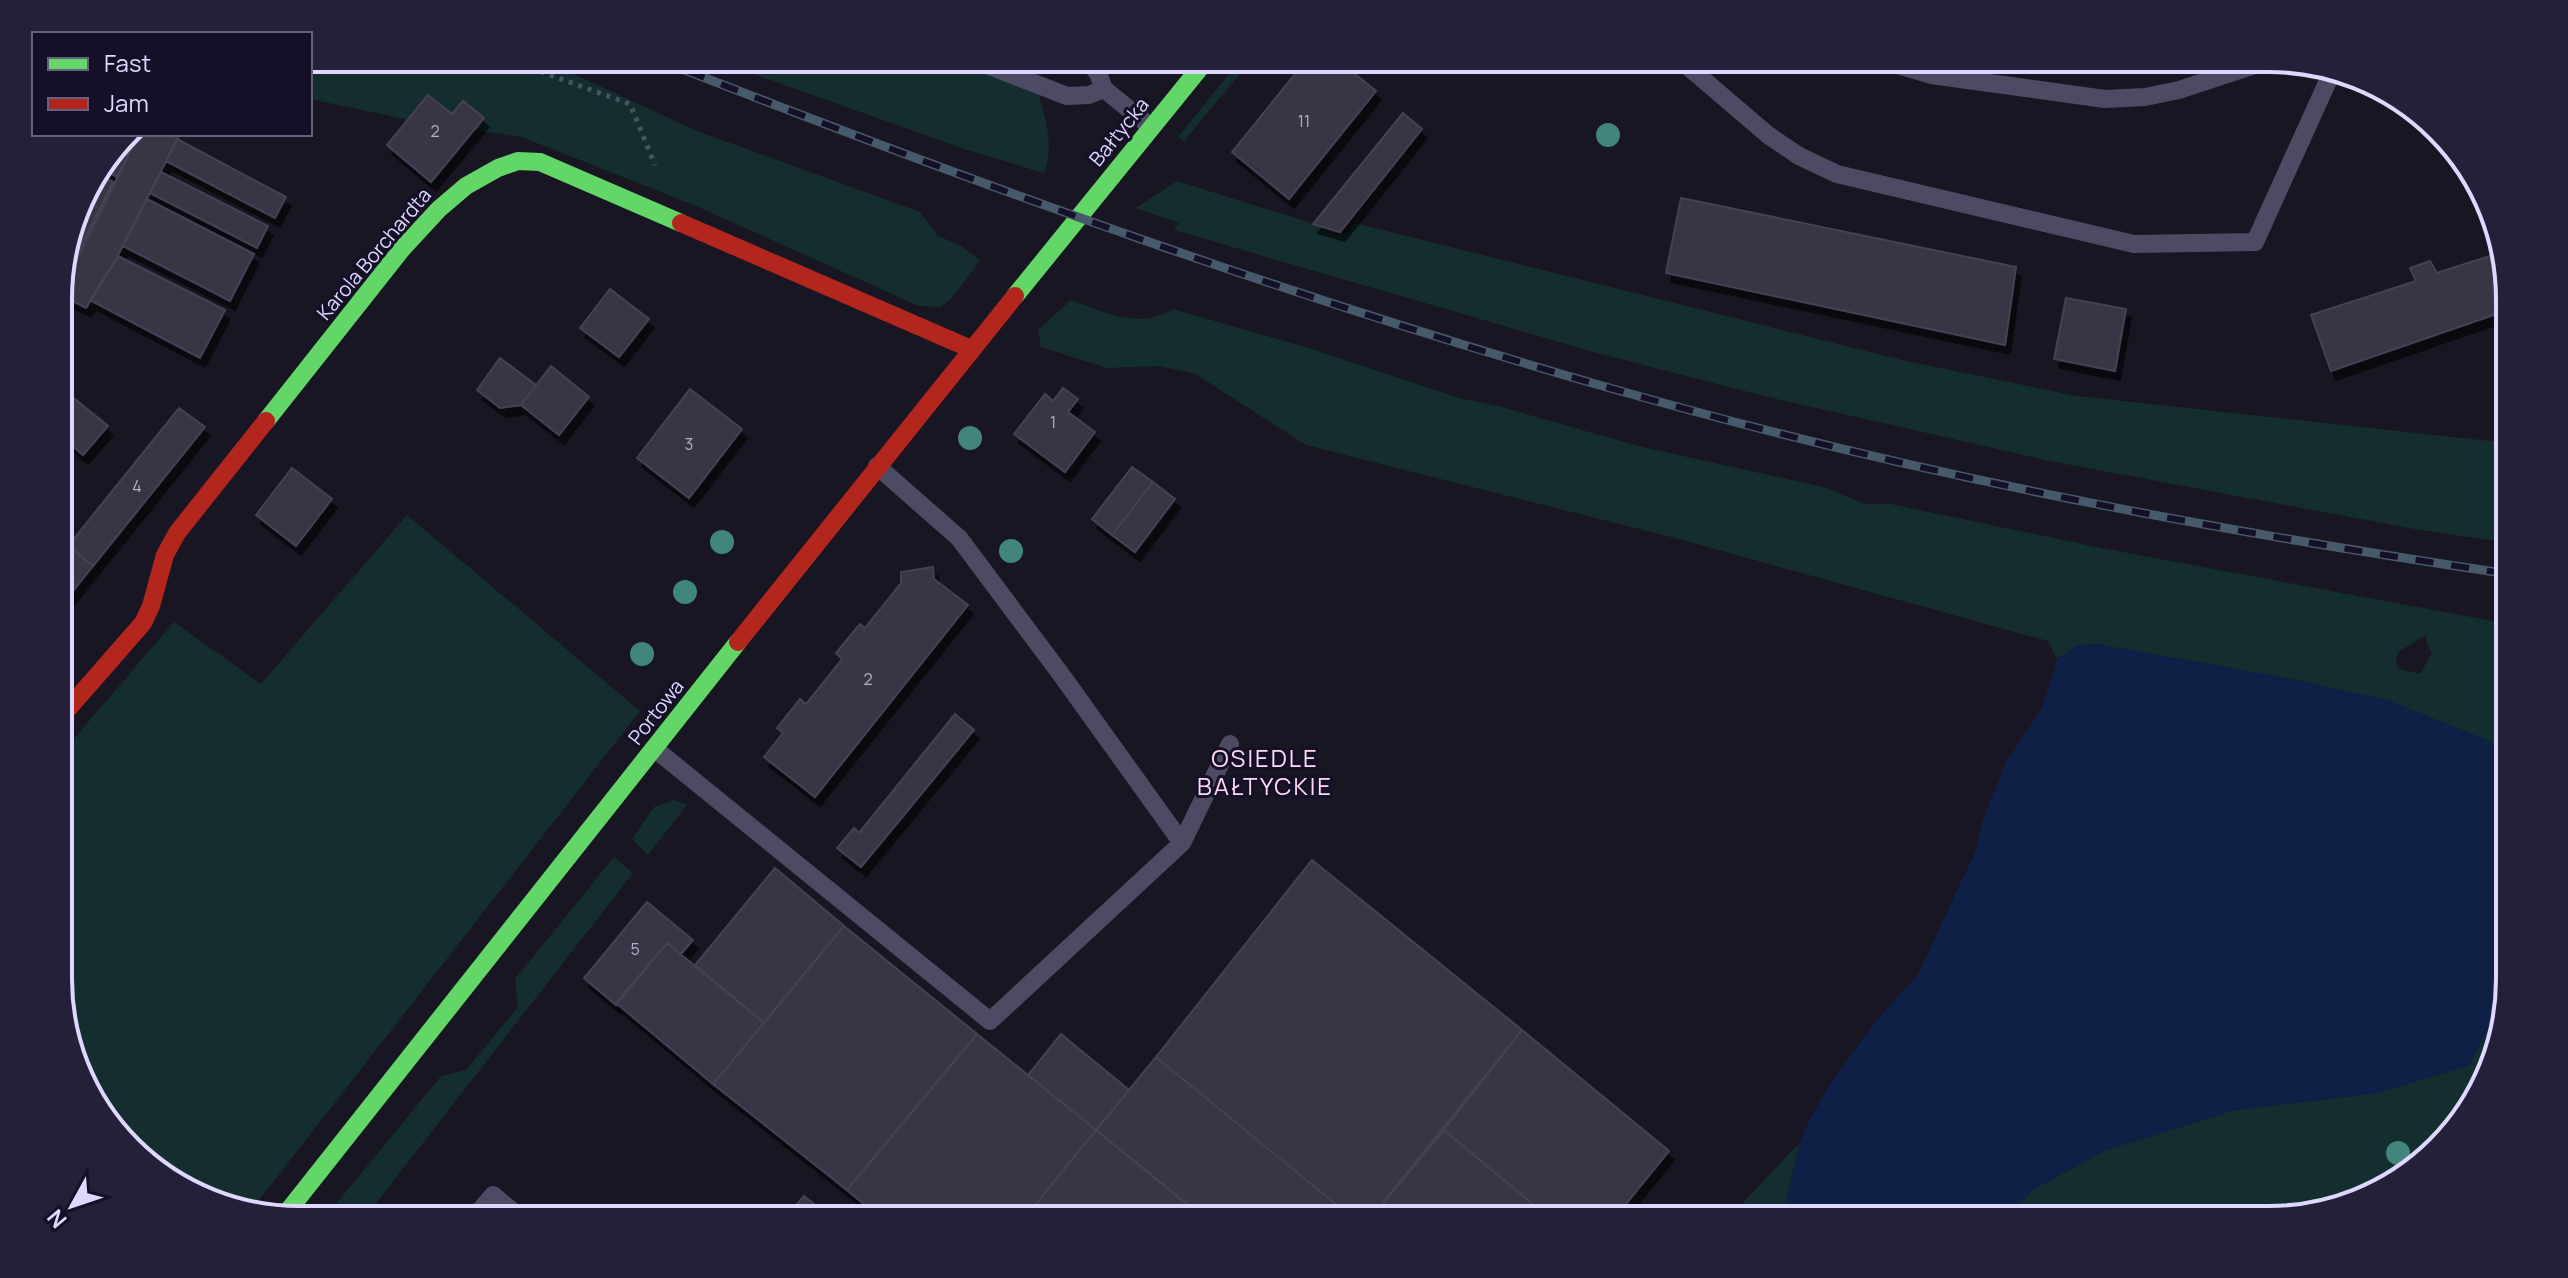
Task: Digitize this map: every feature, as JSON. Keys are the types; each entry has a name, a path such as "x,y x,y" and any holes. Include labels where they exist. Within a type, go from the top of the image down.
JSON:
{"main road":[{"name":"Bałtycka","path":"1063,234 1196,72"},
{"name":"Karola Borchardta","path":"72,704 143,623 165,555 177,533 402,249 454,194 488,173 518,161 540,162 971,349"},
{"name":"Portowa","path":"292,1206 1063,234"}],"lane":[{"path":"1005,72 1067,96 1089,95 1104,89"},
{"path":"1097,72 1104,89 1151,127"},
{"path":"1694,72 1768,135 1799,156 1837,174 2134,244 2255,242 2328,80"},
{"path":"1921,72 2105,99 2145,97 2179,90 2234,72"},
{"path":"877,466 959,538 1182,843"},
{"path":"655,749 990,1021 1182,843 1230,744"},
{"path":"484,1206 493,1195 506,1206"}],"path":[{"path":"542,72 630,104 658,173"}],"green space":[{"path":"312,72 569,72 697,131 920,212 938,236 960,245 980,261 952,298 940,307 919,306 696,206 522,137 423,123 312,99"},
{"path":"748,72 990,72 1038,90 1049,142 1044,173 967,150"},
{"path":"1231,72 1241,72 1184,141 1178,137"},
{"path":"1177,181 1340,232 1348,233 1355,223 1906,361 2077,396 2496,442 2496,541 2420,530 2050,461 1768,397 1597,353 1174,230 1179,223 1136,208"},
{"path":"1071,300 1134,319 1160,315 1173,309 1302,346 1459,398 1638,446 1827,488 1864,504 1891,504 2101,548 2496,622 2496,744 2389,701 2286,678 2096,644 2077,646 2057,659 2048,641 1675,538 1306,445 1194,373 1158,366 1107,368 1041,347 1038,330","holes":["2426,635 2432,653 2420,674 2398,669 2398,652"]},
{"path":"407,515 640,711 258,1202 198,1183 161,1159 138,1140 119,1117 102,1093 89,1066 74,1009 72,979 72,741 174,622 261,684"},
{"path":"674,800 687,805 648,855 632,839 654,807"},
{"path":"614,857 633,873 374,1206 334,1206 441,1076 466,1070 518,1007 515,979"},
{"path":"2493,1017 2473,1080 2440,1129 2395,1168 2370,1183 2342,1194 2284,1206 2018,1206 2032,1190 2106,1150 2235,1110 2377,1093 2470,1065"},
{"path":"1800,1142 1785,1206 1740,1206"}],"water":[{"path":"2096,644 2286,678 2389,701 2496,744 2496,994 2492,1021 2470,1065 2377,1093 2235,1110 2106,1150 2032,1190 2018,1206 1785,1206 1800,1142 1811,1117 1831,1082 1876,1021 1918,974 1976,850 1982,822 2006,762 2042,708 2057,659 2077,646"}],"building":[{"path":"1297,72 1352,72 1376,91 1289,199 1232,152"},
{"path":"428,95 452,114 463,101 484,118 431,182 387,145"},
{"path":"1403,113 1422,129 1340,232 1313,224"},
{"path":"141,136 179,136 114,263 86,308 72,301 75,262 135,142"},
{"path":"177,139 286,197 275,218 166,161"},
{"path":"126,152 129,154 117,177 110,174"},
{"path":"161,172 268,226 257,248 150,193"},
{"path":"106,179 113,182 77,254 95,198"},
{"path":"1681,198 2016,267 2005,345 1666,273"},
{"path":"147,199 254,254 230,301 123,246"},
{"path":"2492,255 2496,314 2331,371 2311,315 2416,281 2410,268 2430,261 2437,273"},
{"path":"118,256 225,310 200,358 90,300"},
{"path":"610,289 649,319 619,357 580,328"},
{"path":"2066,298 2126,309 2115,371 2054,359"},
{"path":"500,358 536,385 521,405 500,408 477,390"},
{"path":"551,366 589,397 559,435 521,405"},
{"path":"1063,388 1078,399 1068,412 1095,432 1065,472 1014,434 1045,394 1053,401"},
{"path":"690,389 742,429 689,498 637,458"},
{"path":"72,397 108,426 83,455 72,445"},
{"path":"179,408 205,427 93,566 72,549 72,541"},
{"path":"1132,467 1153,482 1112,535 1092,519"},
{"path":"292,468 332,499 296,546 256,515"},
{"path":"1153,482 1175,499 1135,552 1112,535"},
{"path":"72,548 93,566 72,592"},
{"path":"933,567 934,579 968,605 815,797 764,757 783,733 777,728 800,699 806,704 842,659 836,653 860,624 865,628 901,583 901,572"},
{"path":"955,714 974,730 861,867 837,848 854,828 859,833"},
{"path":"1312,860 1522,1030 1380,1206 1338,1206 1156,1057"},
{"path":"775,868 844,926 764,1023 695,965"},
{"path":"647,902 693,940 681,954 667,943 616,1005 584,978"},
{"path":"844,926 977,1034 847,1190 713,1084"},
{"path":"667,943 764,1023 713,1084 616,1003"},
{"path":"1522,1030 1669,1151 1624,1206 1535,1206 1444,1130"},
{"path":"977,1034 1096,1130 1034,1206 866,1206 847,1190"},
{"path":"1061,1034 1129,1090 1096,1130 1028,1075"},
{"path":"1156,1057 1338,1206 1189,1206 1096,1130"},
{"path":"1096,1130 1190,1206 1034,1206"},
{"path":"1444,1130 1535,1206 1381,1206"},
{"path":"804,1196 816,1206 796,1206"}],"railway":[{"path":"691,72 1163,247 1421,332 1682,408 1887,459 2093,503 2496,572"}],"traffic: fast":[{"path":"1015,296 1197,72"},
{"path":"266,421 402,249 439,209 466,186 498,168 518,161 540,162 681,223"},
{"path":"292,1206 738,642"}],"traffic: jam":[{"path":"681,223 971,349"},
{"path":"738,642 1015,296"},
{"path":"72,704 143,623 165,555 177,533 266,421"}],"district":[{"name":"OSIEDLE BAŁTYCKIE","path":"1265,773"}]}
